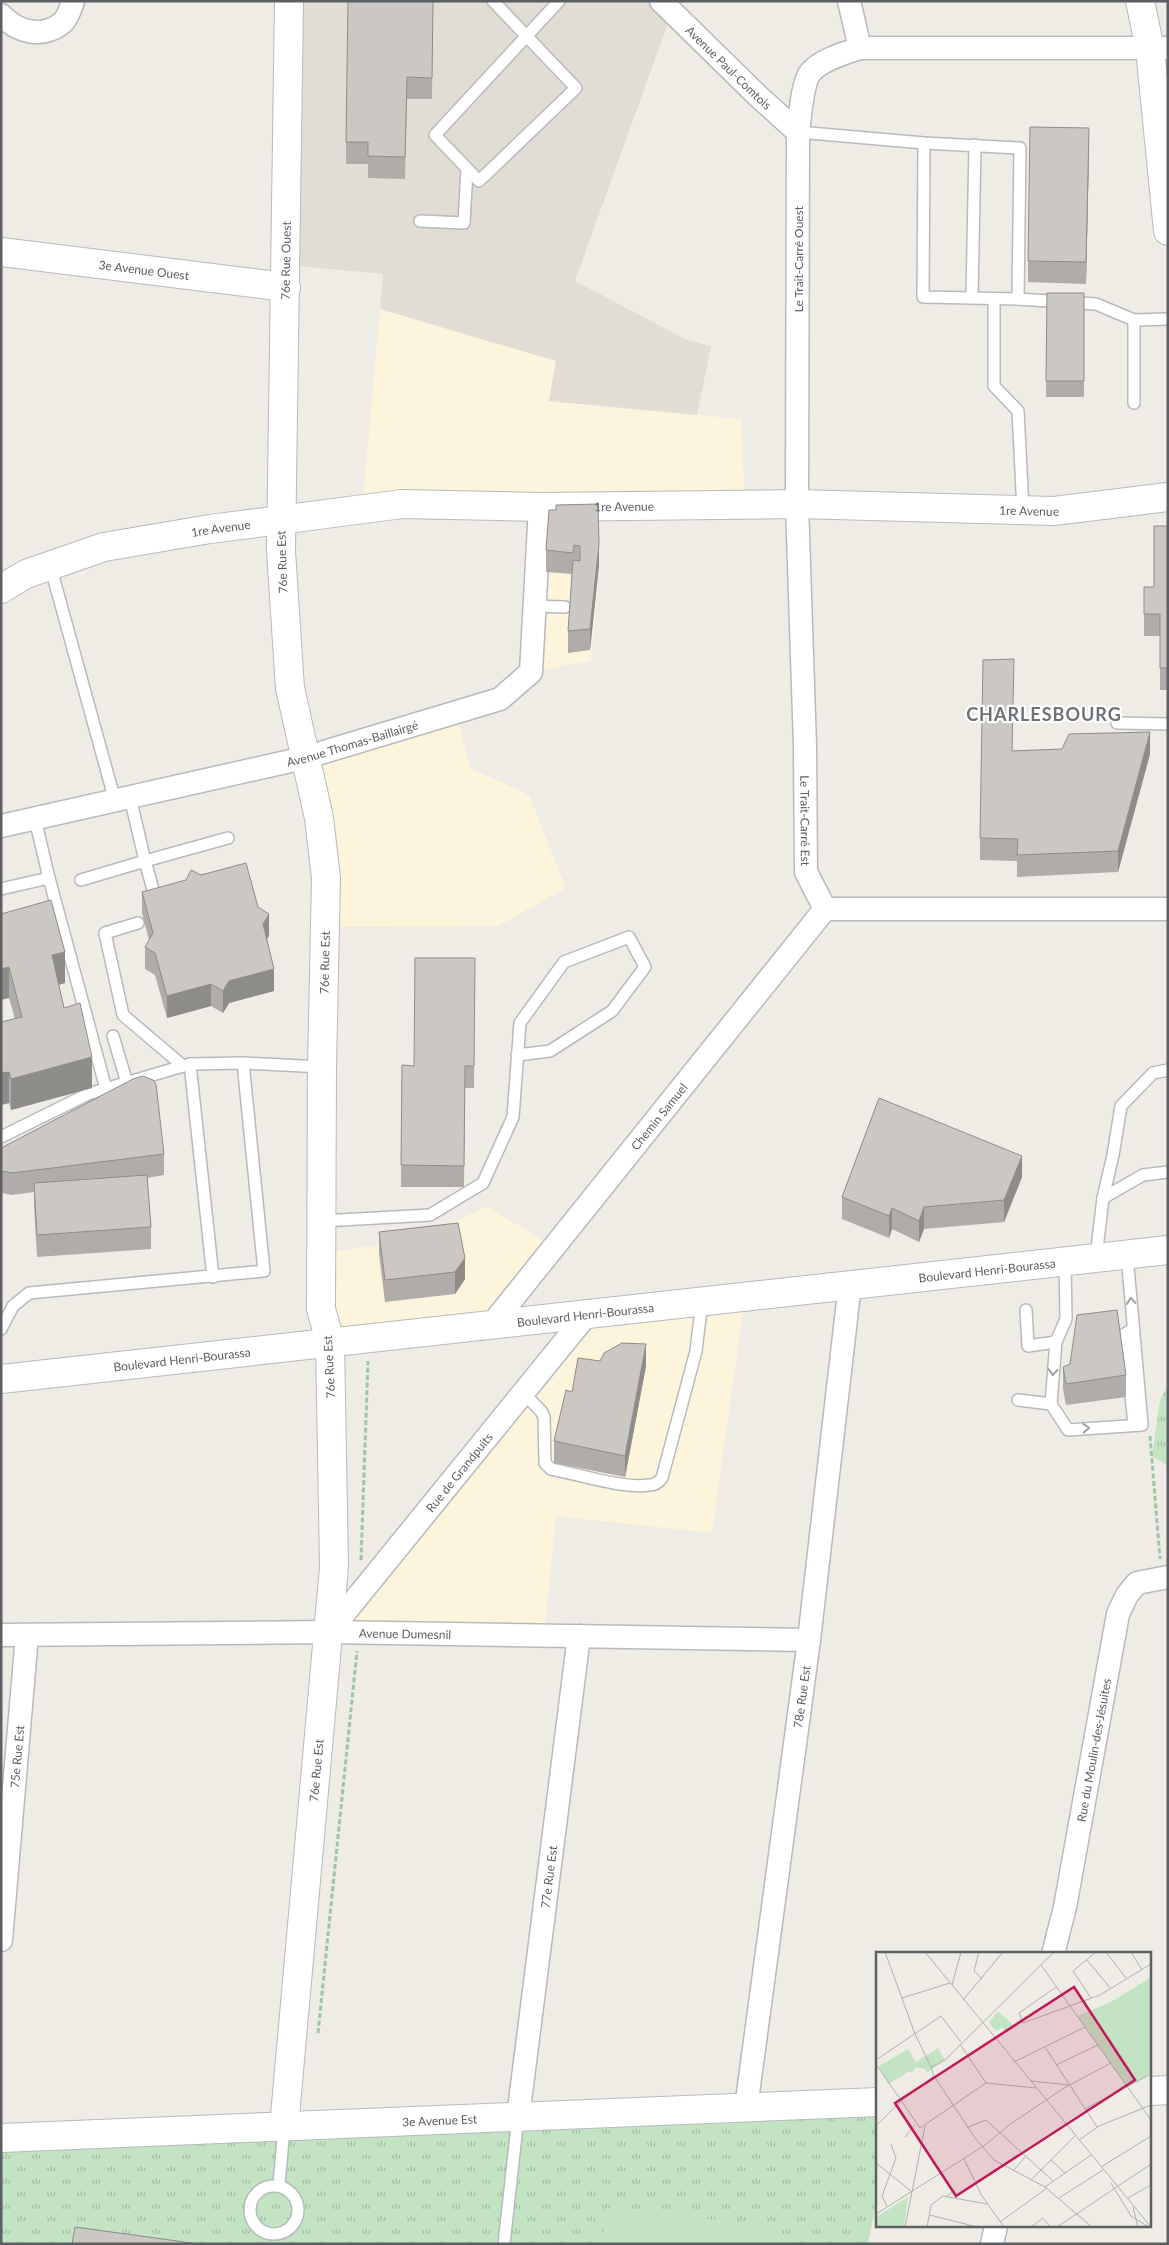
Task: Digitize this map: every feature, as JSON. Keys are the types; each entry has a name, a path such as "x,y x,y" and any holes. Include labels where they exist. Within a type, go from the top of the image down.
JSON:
{"street":[{"path":"1,15 10,24 28,32 44,32 64,22 73,1"},
{"name":"76e Rue Ouest","path":"281,521 289,1"},
{"name":"Avenue Paul-Comtois","path":"661,1 759,97 798,132"},
{"path":"848,1 860,48"},
{"path":"1140,1 1159,49 1168,232"},
{"name":"Le Trait-Carré Ouest","path":"797,504 798,132 802,98 810,73 833,57 860,48 1159,49"},
{"name":"3e Avenue Ouest","path":"1,252 286,287"},
{"name":"1re Avenue","path":"1,589 26,574 104,547 210,529 402,504 540,508 797,504 1054,511 1168,497"},
{"name":"Le Trait-Carré Est","path":"797,504 805,746 806,872 825,909"},
{"name":"Avenue Thomas-Baillairgé","path":"1,826 304,758 500,699 531,672 540,508"},
{"name":"76e Rue Est","path":"281,521 281,551 290,688 318,818 326,878 322,1067 321,1309 330,1341 334,1567 284,2127"},
{"path":"825,909 1168,909"},
{"name":"Chemin Samuel","path":"493,1323 825,909"},
{"name":"Boulevard Henri-Bourassa","path":"1,1378 1168,1250"},
{"name":"78e Rue Est","path":"746,2108 809,1640 850,1284"},
{"name":"Rue de Grandpuits","path":"329,1632 588,1313"},
{"name":"Rue du Moulin-des-Jésuites","path":"1054,1952 1066,1907 1118,1614 1127,1595 1137,1583 1168,1577"},
{"name":"Avenue Dumesnil","path":"1,1635 358,1632 809,1640"},
{"name":"75e Rue Est","path":"1,1940 27,1635"},
{"name":"77e Rue Est","path":"518,2117 579,1636"},
{"path":"1152,2091 1168,2090"},
{"name":"3e Avenue Est","path":"1,2138 876,2102"},
{"path":"992,2244 996,2228"}],"lane":[{"path":"493,1 527,37 576,88 479,181 435,135 527,37 559,1"},
{"path":"798,132 924,143 1020,148 1018,299"},
{"path":"924,143 924,297 972,297 1096,304 1134,320 1168,319"},
{"path":"972,297 975,145"},
{"path":"420,221 464,223 467,169"},
{"path":"994,299 994,386 1018,411 1023,510"},
{"path":"1134,320 1134,403"},
{"path":"50,565 122,799 145,861 158,909"},
{"path":"534,606 565,607"},
{"path":"1117,723 1168,724"},
{"path":"35,819 106,1089"},
{"path":"81,880 228,838"},
{"path":"1,889 49,878"},
{"path":"138,923 105,933 123,1015 186,1065 213,1277"},
{"path":"322,1221 430,1215 483,1183 513,1117 517,1055 520,1023 564,962 629,937 645,967 612,1011 550,1051 517,1055"},
{"path":"113,1036 127,1083"},
{"path":"1,1329 13,1306 29,1293 264,1271 244,1063"},
{"path":"1,1137 88,1094 186,1065 244,1063 322,1067"},
{"path":"1096,1257 1103,1198 1113,1155 1121,1106 1153,1073 1168,1070"},
{"path":"1103,1198 1144,1175 1168,1172"},
{"path":"1065,1261 1066,1319 1056,1341 1051,1404 1068,1430 1142,1425 1127,1254"},
{"path":"524,1394 541,1411 544,1417 545,1463 551,1468 630,1485 650,1486 658,1482 662,1478 696,1351 702,1301"},
{"path":"1026,1310 1028,1346 1056,1341"},
{"path":"1018,1400 1051,1404"},
{"path":"504,2244 518,2117"},
{"path":"279,2185 284,2127"},
{"path":"279,2185 287,2188 295,2196 299,2211 294,2225 282,2233 268,2234 256,2227 251,2220 249,2209 252,2197 263,2188 279,2185"}],"path":[{"path":"360,1594 369,1337"},
{"path":"317,2040 358,1632"}],"shaded area":[{"path":"289,1 661,1 672,12 575,281 687,340 711,346 697,415 549,401 556,361 380,309 383,274 286,265"},
{"path":"380,309 556,361 549,401 741,419 745,504 598,506 598,580 591,661 531,672 540,508 362,509"},
{"path":"456,712 470,768 529,795 566,888 498,926 325,927 304,758"},
{"path":"487,1206 553,1247 493,1323 330,1341 322,1253 420,1239"},
{"path":"745,1296 712,1533 556,1516 544,1635 329,1632 588,1313"}],"green space":[{"path":"1168,1386 1168,1466 1152,1456 1160,1400"},
{"path":"876,2102 876,2204 868,2244 1,2244 1,2138"},
{"path":"606,2208 779,2227 777,2244 602,2244"}],"building":[{"path":"348,1 433,1 432,78 407,77 405,157 368,156 368,142 346,142"},
{"path":"1030,127 1089,128 1086,262 1028,261"},
{"path":"1047,293 1084,293 1084,381 1046,381"},
{"path":"598,504 599,544 590,629 568,631 573,560 580,561 580,546 574,545 573,553 546,550 549,510 556,510 556,505"},
{"path":"1154,526 1168,526 1168,668 1160,668 1160,614 1144,614 1144,587 1154,587"},
{"path":"1014,659 1012,751 1062,749 1069,734 1150,732 1118,851 1017,855 1018,839 980,838 983,660"},
{"path":"246,863 258,907 269,914 263,924 274,969 229,981 223,991 211,984 167,996 155,953 145,947 153,933 142,892 186,880 191,870 201,875"},
{"path":"51,900 65,952 52,955 64,1008 80,1003 92,1057 11,1079 9,1072 1,1073 1,1022 22,1017 9,967 1,969 1,914"},
{"path":"415,958 475,958 474,1066 465,1066 464,1166 401,1165 402,1065 414,1066"},
{"path":"143,1076 153,1080 156,1084 164,1154 12,1173 1,1170 1,1149 3,1147 133,1079"},
{"path":"879,1098 1022,1156 1004,1200 924,1207 919,1221 892,1208 889,1216 842,1197"},
{"path":"147,1175 151,1227 37,1235 34,1183"},
{"path":"458,1223 465,1258 455,1272 385,1280 379,1232"},
{"path":"1117,1310 1126,1375 1066,1384 1063,1367 1070,1364 1077,1315"},
{"path":"622,1343 646,1344 625,1456 554,1441 566,1390 572,1392 578,1358 600,1361 604,1353"},
{"path":"75,2227 199,2244 72,2244"}],"district":[{"name":"CHARLESBOURG","path":"1044,714"}]}
